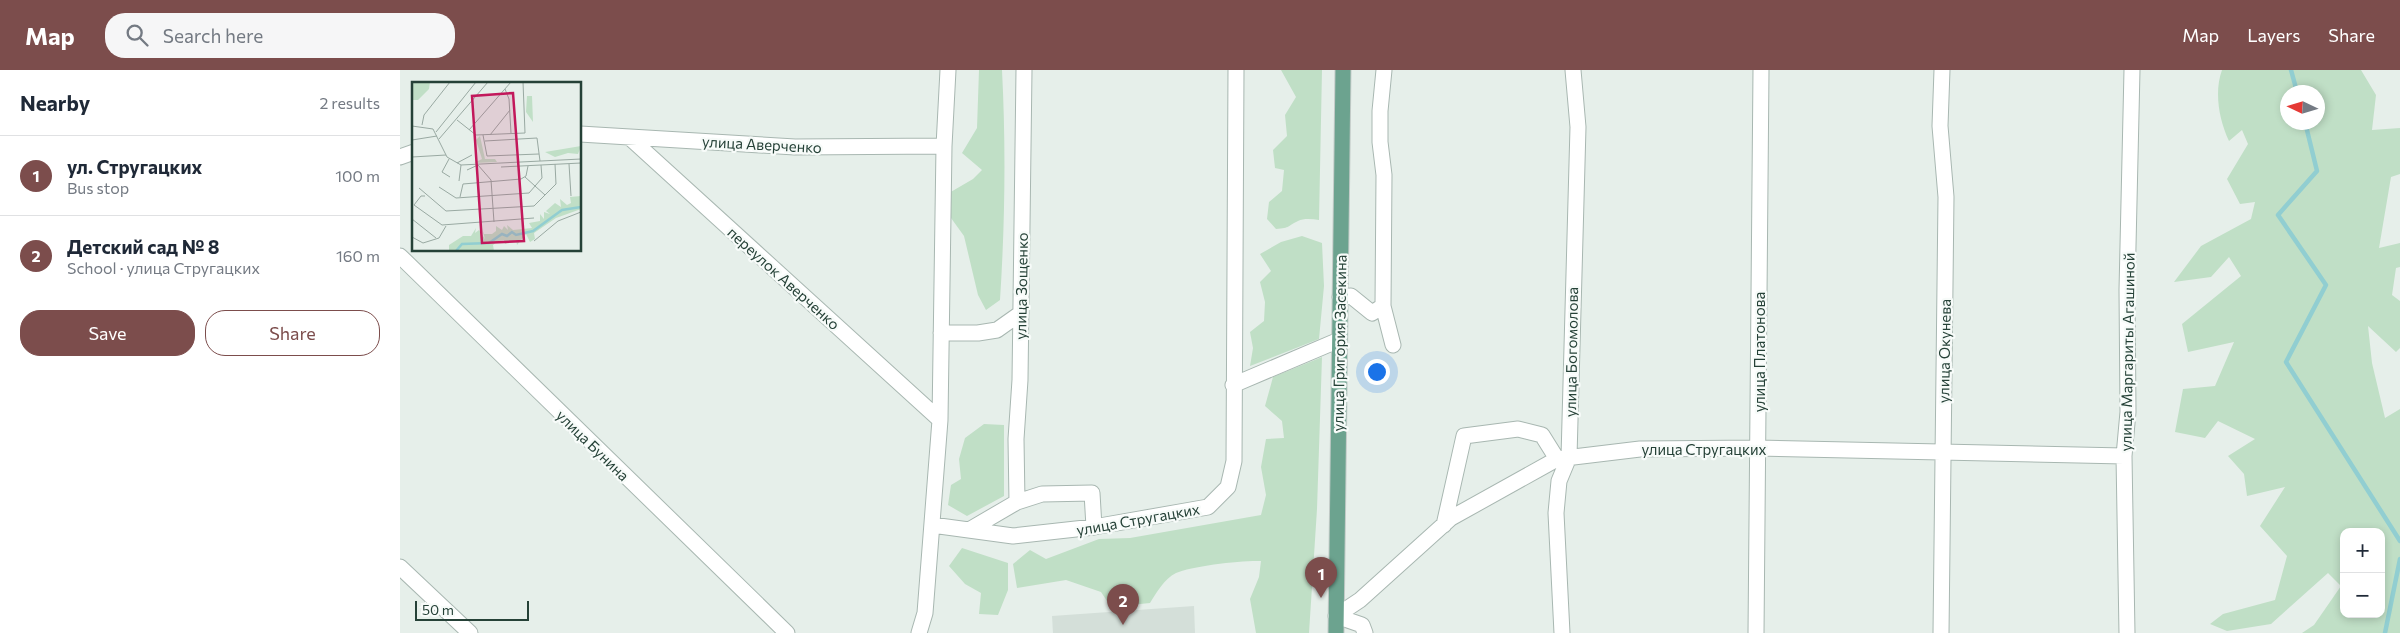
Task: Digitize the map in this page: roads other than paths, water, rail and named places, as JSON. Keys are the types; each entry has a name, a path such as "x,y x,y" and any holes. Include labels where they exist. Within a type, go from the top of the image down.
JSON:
{"main road":[{"name":"улица Григория Засекина","path":"1336,633 1343,70"}],"street":[{"path":"919,633 925,613 940,420 944,146 948,70"},
{"name":"улица Зощенко","path":"1017,502 1016,438 1020,380 1024,70"},
{"path":"1236,70 1233,385 1339,340"},
{"path":"1384,70 1380,126 1384,175 1382,306 1393,345"},
{"name":"улица Богомолова","path":"1562,633 1556,513 1563,458 1578,127 1573,70"},
{"name":"улица Платонова","path":"1756,633 1761,70"},
{"name":"улица Окунева","path":"1940,633 1946,197 1940,126 1942,70"},
{"name":"улица Маргариты Агашиной","path":"2127,633 2124,456 2128,412 2127,290 2132,70"},
{"name":"улица Аверченко","path":"581,134 795,147 944,146"},
{"name":"переулок Аверченко","path":"629,137 940,420"},
{"path":"400,157 412,153"},
{"name":"улица Бунина","path":"400,256 787,633"},
{"path":"1340,297 1351,296 1372,313 1382,306"},
{"path":"941,333 978,333 997,330 1020,313"},
{"name":"улица Стругацких","path":"932,525 1013,536 1094,527 1208,507 1228,487 1234,461 1233,385"},
{"path":"1444,525 1464,436 1518,429 1542,435 1563,458"},
{"name":"улица Стругацких","path":"1336,616 1360,600 1451,518 1563,458 1640,449 1758,448 2124,456"},
{"path":"969,530 1017,502 1042,494 1092,493 1094,527"},
{"path":"400,567 470,633"},
{"path":"1336,616 1362,626 1366,633"}],"waterway":[{"path":"2291,70 2295,85"},
{"path":"2307,130 2317,171 2278,215 2326,285 2286,362 2400,541"},
{"path":"2385,633 2400,559"}],"place":[{"name":"ул. Стругацких","path":"1321,598"},
{"name":"Детский сад № 8","path":"1123,625"}]}
